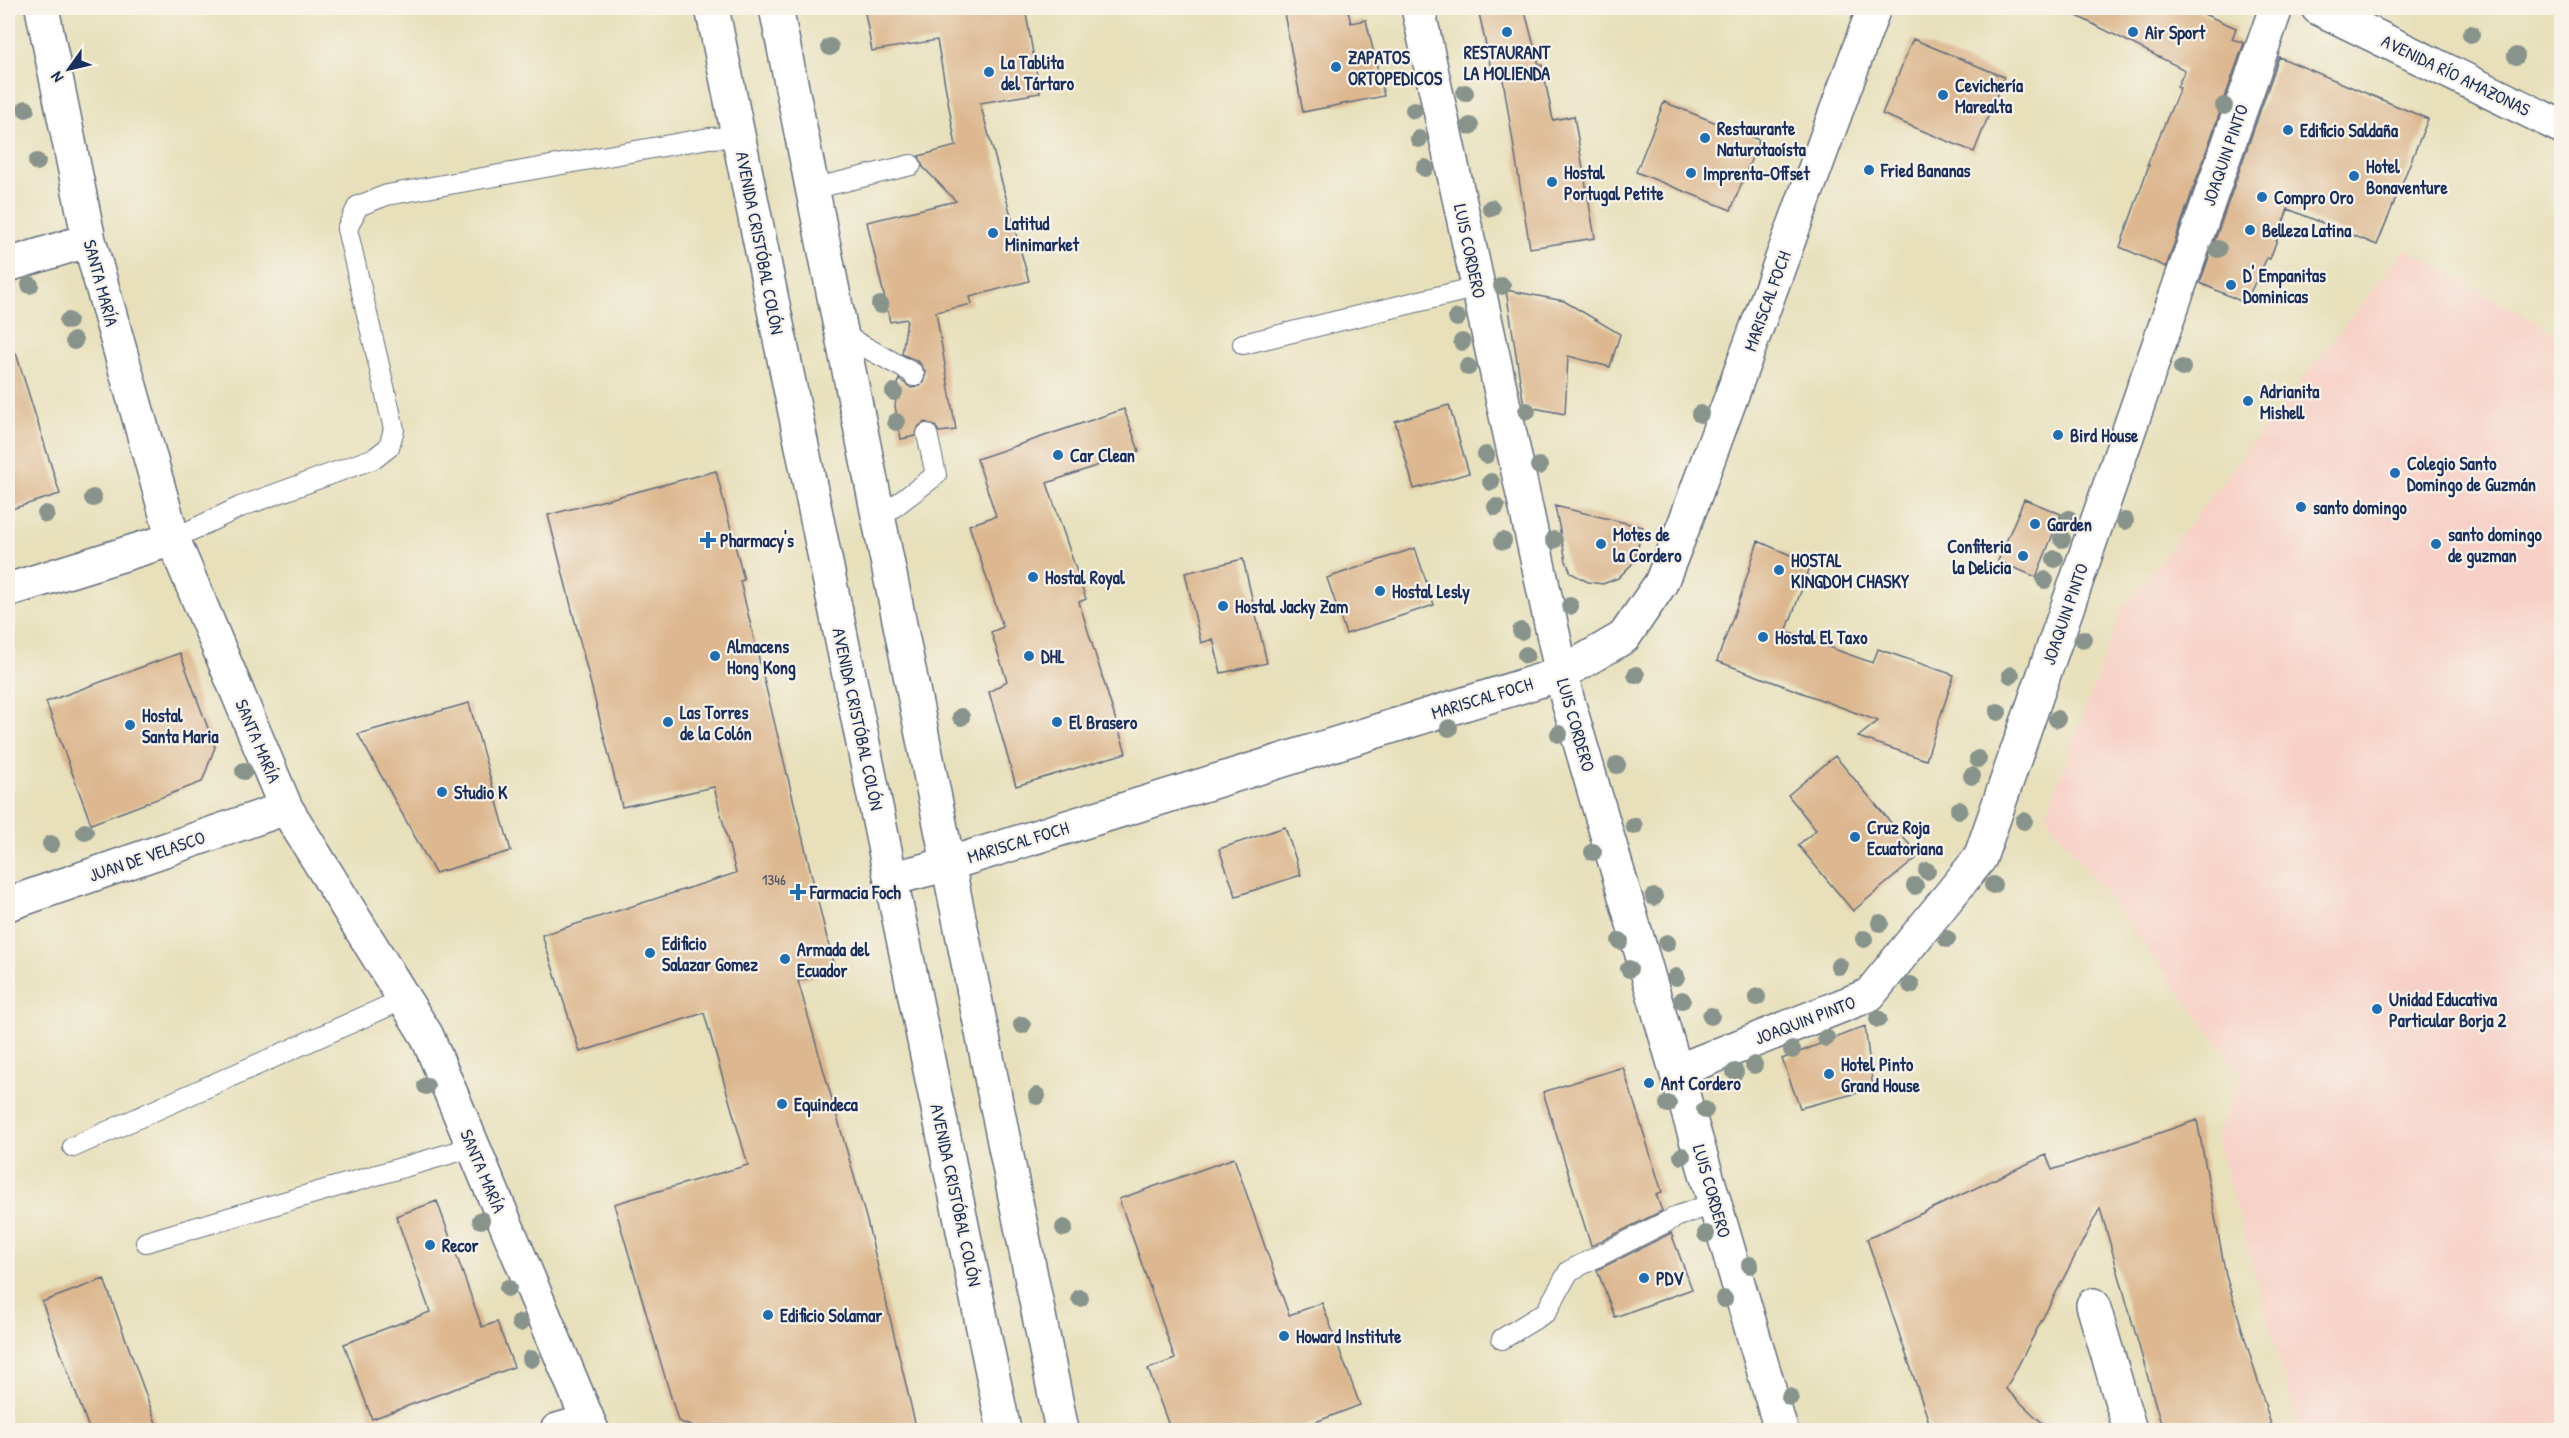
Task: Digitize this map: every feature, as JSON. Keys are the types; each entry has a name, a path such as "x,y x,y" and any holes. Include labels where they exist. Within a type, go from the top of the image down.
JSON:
{"street":[{"name":"SANTA MARÍA","path":"42,8 89,240 173,539 286,808 427,1036 590,1426"},
{"name":"AVENIDA CRISTÓBAL COLÓN","path":"712,8 1004,1431"},
{"path":"776,8 1062,1431"},
{"name":"LUIS CORDERO","path":"1418,8 1561,674 1781,1431"},
{"name":"MARISCAL FOCH","path":"891,879 948,864 1561,674 1624,637 1661,583 1874,8"},
{"name":"JOAQUIN PINTO","path":"1677,1071 1869,995 1980,858 2276,8"},
{"name":"AVENIDA RÍO AMAZONAS","path":"2318,8 2562,127"},
{"path":"8,265 89,240"},
{"path":"8,590 173,539"},
{"name":"JUAN DE VELASCO","path":"8,904 286,808"},
{"path":"2093,1305 2130,1431"},
{"path":"557,1431 590,1426"}],"lane":[{"path":"173,539 240,507 375,458 389,447 394,429 347,229 358,206 387,195 709,138 738,137"},
{"path":"812,189 911,165"},
{"path":"1243,344 1478,286"},
{"path":"841,334 913,373 914,376"},
{"path":"878,519 936,475 927,434"},
{"path":"74,1147 404,999"},
{"path":"146,1242 473,1147"},
{"path":"1502,1339 1546,1312 1569,1272 1678,1216 1715,1203"}],"shaded area":[{"path":"2405,249 2561,336 2561,1430 2299,1430 2216,1137 2242,1075 2046,815 2122,610"}],"building":[{"path":"864,8 1025,8 1040,93 980,103 1029,281 970,297 972,304 936,312 956,430 939,432 935,426 925,422 919,426 915,436 901,439 895,406 899,379 911,388 917,387 923,383 926,373 919,362 902,354 907,319 890,322 867,222 956,201 923,167 919,156 956,146 937,40 872,51"},
{"name":"ZAPATOS ORTOPEDICOS","path":"1283,8 1347,8 1351,23 1366,20 1384,96 1303,112"},
{"name":"Hostal Portugal Petite","path":"1478,8 1524,8 1539,65 1542,65 1553,120 1574,116 1595,238 1530,248 1501,67 1491,69"},
{"path":"2061,8 2190,8 2236,28 2232,39 2244,43 2166,267 2120,247 2149,165 2147,165 2180,88 2177,87 2185,70"},
{"name":"Cevichería Marealta","path":"1913,39 2004,77 1974,152 1882,114"},
{"path":"2279,57 2428,119 2377,245 2288,209 2270,259 2267,258 2245,303 2200,283"},
{"path":"1664,102 1759,140 1731,210 1636,172"},
{"path":"1506,290 1564,301 1620,334 1610,367 1568,356 1565,414 1524,406"},
{"path":"16,353 60,494 8,510 8,355"},
{"path":"1449,405 1469,473 1414,489 1395,421"},
{"path":"1124,409 1139,451 1047,483 1086,599 1079,602 1126,753 1016,786 989,692 1007,681 991,632 1003,627 969,525 996,516 977,459"},
{"path":"716,471 744,580 740,581 835,971 798,981 867,1221 917,1431 720,1431 698,1429 678,1421 614,1204 748,1165 704,1013 580,1052 542,935 736,873 714,787 622,807 548,515"},
{"path":"2024,499 2061,514 2036,577 1998,561"},
{"name":"Motes de la Cordero","path":"1555,506 1643,527 1634,562 1618,578 1603,584 1588,582 1571,573 1566,561"},
{"path":"1758,541 1811,564 1786,632 1873,663 1878,649 1954,675 1926,760 1858,737 1878,721 1717,661"},
{"name":"Hostal Lesly","path":"1415,548 1434,605 1346,634 1327,578"},
{"name":"Hostal Jacky Zam","path":"1243,559 1267,663 1221,673 1213,639 1201,643 1185,573"},
{"name":"Hostal Santa Maria","path":"180,653 215,747 202,782 91,824 46,702"},
{"name":"Studio K","path":"469,703 511,851 435,873 358,734"},
{"name":"Cruz Roja Ecuatoriana","path":"1835,756 1919,856 1853,911 1798,845 1816,830 1788,795"},
{"path":"1285,827 1301,875 1236,896 1219,849"},
{"name":"Hotel Pinto Grand House","path":"1865,1026 1873,1089 1800,1108 1782,1059"},
{"path":"1623,1067 1662,1192 1656,1194 1662,1211 1591,1246 1543,1092"},
{"path":"2197,1120 2226,1276 2273,1431 2163,1431 2100,1208 2006,1389 2051,1431 1932,1431 1867,1239 2046,1155 2052,1170"},
{"path":"1234,1158 1289,1315 1322,1303 1360,1405 1292,1431 1171,1431 1148,1369 1175,1359 1119,1199"},
{"path":"437,1201 482,1327 497,1322 514,1367 372,1419 344,1344 430,1312 396,1216"},
{"name":"PDV","path":"1671,1233 1692,1289 1615,1317 1597,1270"},
{"path":"104,1279 159,1431 90,1431 42,1302"}],"place":[{"name":"RESTAURANT LA MOLIENDA","path":"1507,32"},
{"name":"Air Sport","path":"2133,32"},
{"name":"ZAPATOS ORTOPEDICOS","path":"1336,67"},
{"name":"La Tablita del Tártaro","path":"989,72"},
{"name":"Cevichería Marealta","path":"1943,95"},
{"name":"Edificio Saldaña","path":"2288,130"},
{"name":"Restaurante Naturotaoísta","path":"1705,138"},
{"name":"Fried Bananas","path":"1869,170"},
{"name":"Imprenta-Offset","path":"1691,173"},
{"name":"Hotel Bonaventure","path":"2354,176"},
{"name":"Hostal Portugal Petite","path":"1552,182"},
{"name":"Compro Oro","path":"2262,197"},
{"name":"Belleza Latina","path":"2250,230"},
{"name":"Latitud Minimarket","path":"993,233"},
{"name":"D' Empanitas Dominicas","path":"2231,285"},
{"name":"Adrianita Mishell","path":"2248,401"},
{"name":"Bird House","path":"2058,435"},
{"name":"Car Clean","path":"1058,455"},
{"name":"Colegio Santo Domingo de Guzmán","path":"2395,473"},
{"name":"santo domingo","path":"2301,507"},
{"name":"Garden","path":"2035,524"},
{"name":"Pharmacy's","path":"708,540"},
{"name":"Motes de la Cordero","path":"1601,544"},
{"name":"santo domingo de guzman","path":"2436,544"},
{"name":"Confiteria la Delicia","path":"2023,556"},
{"name":"HOSTAL KINGDOM CHASKY","path":"1779,570"},
{"name":"Hostal Royal","path":"1033,577"},
{"name":"Hostal Lesly","path":"1380,591"},
{"name":"Hostal Jacky Zam","path":"1223,606"},
{"name":"Hostal El Taxo","path":"1763,637"},
{"name":"Almacens Hong Kong","path":"715,656"},
{"name":"DHL","path":"1029,656"},
{"name":"Las Torres de la Colón","path":"668,722"},
{"name":"El Brasero","path":"1057,722"},
{"name":"Hostal Santa Maria","path":"130,725"},
{"name":"Studio K","path":"442,792"},
{"name":"Cruz Roja Ecuatoriana","path":"1855,837"},
{"name":"Farmacia Foch","path":"798,892"},
{"name":"Edificio Salazar Gomez","path":"650,953"},
{"name":"Armada del Ecuador","path":"785,959"},
{"name":"Unidad Educativa Particular Borja 2","path":"2377,1009"},
{"name":"Hotel Pinto Grand House","path":"1829,1074"},
{"name":"Ant Cordero","path":"1649,1083"},
{"name":"Equindeca","path":"782,1104"},
{"name":"Recor","path":"430,1245"},
{"name":"PDV","path":"1644,1278"},
{"name":"Edificio Solamar","path":"768,1315"},
{"name":"Howard Institute","path":"1284,1336"}]}
